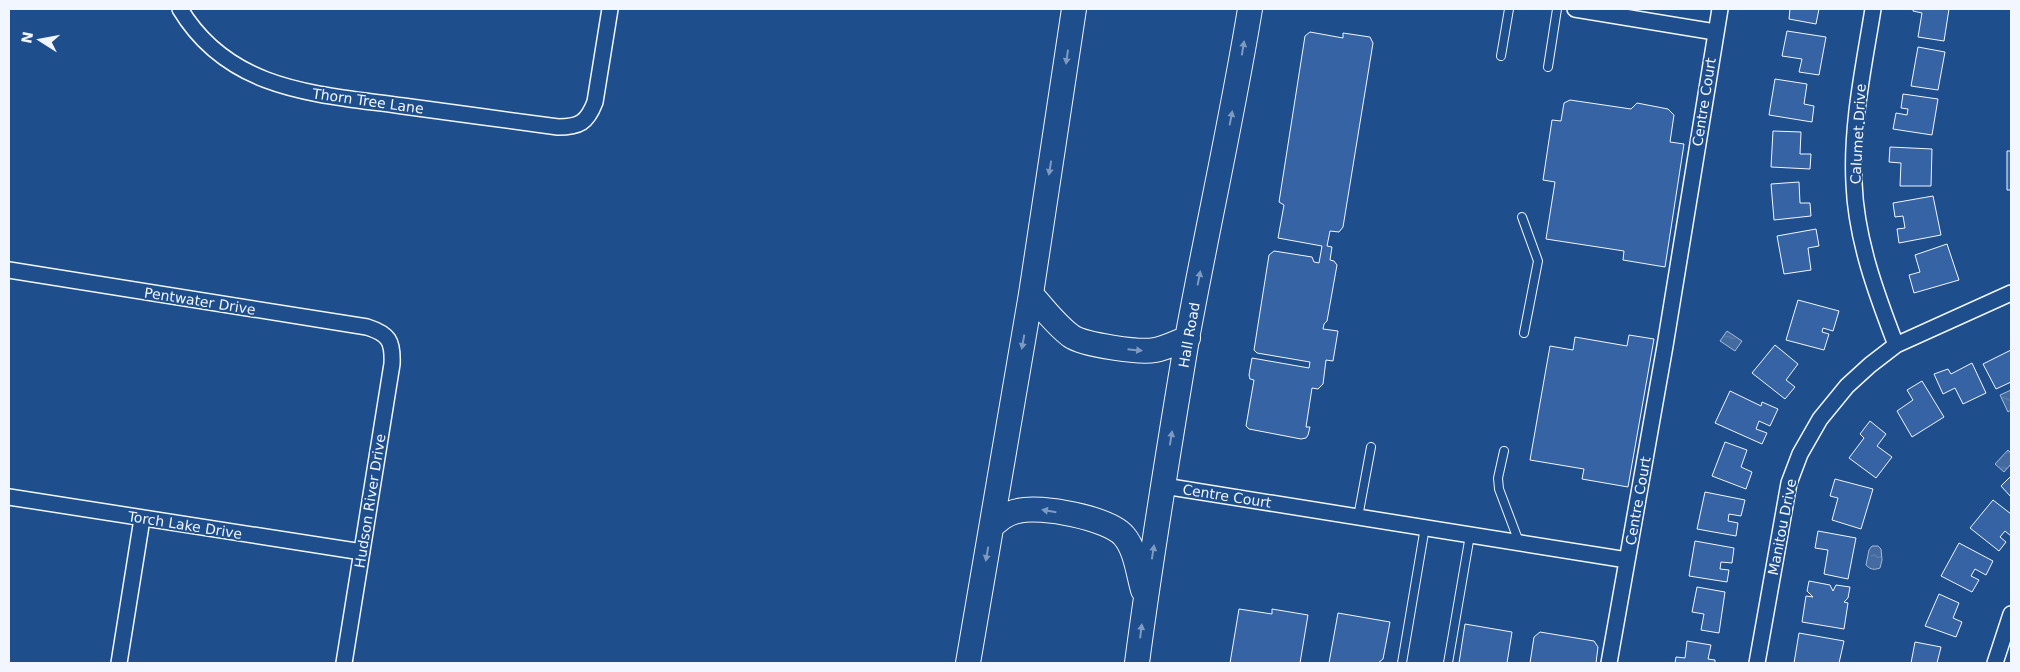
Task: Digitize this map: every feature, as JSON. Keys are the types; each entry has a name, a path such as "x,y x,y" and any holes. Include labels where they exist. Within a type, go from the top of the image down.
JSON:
{"highway":[{"path":"968,663 1031,294 1074,9"},
{"name":"Hall Road","path":"1137,663 1145,600 1188,338 1250,9"},
{"path":"1031,294 1060,327 1073,338 1087,343 1138,351 1154,350 1188,338"},
{"path":"992,526 1005,514 1032,508 1096,520 1113,526 1124,536 1132,550 1145,600"}],"street":[{"name":"Thorn Tree Lane","path":"180,9 192,27 218,53 248,72 281,86 324,95 558,127 570,127 583,123 591,114 595,102 610,9"},
{"path":"1575,9 1715,32"},
{"name":"Centre Court","path":"1164,486 1627,560 1666,346 1720,9"},
{"name":"Calumet Drive","path":"1873,9 1856,117 1854,182 1858,219 1866,257 1877,294 1896,345"},
{"name":"Pentwater Drive","path":"9,270 367,327 378,331 389,339"},
{"name":"Manitou Drive","path":"1757,663 1786,494 1793,470 1820,419 1837,396 1858,374 1896,345 2011,293"},
{"name":"Hudson River Drive","path":"344,663 392,364 389,339"},
{"name":"Torch Lake Drive","path":"9,497 362,552"},
{"path":"119,663 142,519"},
{"path":"1609,663 1627,560"},
{"path":"1995,663 2011,614"}],"lane":[{"path":"1501,56 1509,9"},
{"path":"1548,67 1557,9"},
{"path":"1522,217 1538,261 1524,333"},
{"path":"1358,517 1371,447"},
{"path":"1504,451 1498,478 1499,489 1518,542"},
{"path":"1402,663 1425,527"},
{"path":"1448,663 1470,534"}],"water":[{"path":"1727,331 1742,341 1735,351 1720,341"},
{"path":"2011,390 2011,410 2008,412 2000,395"},
{"path":"2008,450 2011,453 2011,464 2004,472 1995,464"},
{"path":"1872,546 1878,546 1881,549 1882,560 1880,568 1871,569 1866,565 1869,550"}],"building":[{"path":"1790,9 1819,9 1816,24 1789,19"},
{"path":"1913,9 1949,9 1944,41 1918,37 1922,13 1913,11"},
{"path":"1787,31 1826,37 1819,75 1799,72 1802,59 1782,56"},
{"path":"1310,32 1343,38 1343,33 1370,37 1373,43 1343,227 1339,232 1330,231 1327,246 1332,247 1330,260 1334,261 1337,265 1327,321 1323,329 1338,331 1333,361 1326,360 1323,384 1318,389 1312,388 1306,427 1310,427 1306,438 1301,439 1249,429 1246,426 1254,380 1250,379 1249,375 1252,358 1309,368 1310,362 1257,353 1254,350 1269,255 1274,251 1312,257 1314,262 1319,263 1322,246 1278,238 1284,205 1279,202 1305,36"},
{"path":"1918,47 1945,52 1938,90 1911,86"},
{"path":"1775,79 1807,84 1804,104 1814,106 1812,122 1769,115"},
{"path":"1903,94 1938,99 1932,135 1893,129 1896,113 1907,115 1908,109 1901,108"},
{"path":"1570,100 1631,109 1637,103 1668,109 1674,115 1670,142 1684,144 1665,267 1623,260 1624,251 1546,239 1555,182 1543,180 1552,120 1561,121 1564,103"},
{"path":"1773,131 1801,132 1800,154 1811,154 1810,169 1771,167"},
{"path":"1890,147 1932,149 1931,186 1900,186 1901,163 1889,162"},
{"path":"2007,151 2011,151 2011,190 2007,190"},
{"path":"1799,182 1800,203 1810,203 1811,216 1774,220 1771,184"},
{"path":"1933,196 1941,235 1899,243 1897,229 1905,228 1903,216 1895,217 1893,203"},
{"path":"1816,229 1819,246 1808,248 1811,270 1784,274 1777,236"},
{"path":"1947,244 1959,280 1914,293 1909,275 1920,272 1915,255"},
{"path":"1798,300 1839,311 1833,331 1823,328 1822,332 1829,334 1824,350 1786,340"},
{"path":"1629,335 1654,339 1628,487 1582,479 1584,469 1530,460 1550,346 1573,350 1575,337 1627,346"},
{"path":"1775,345 1798,364 1786,380 1795,387 1785,399 1752,373"},
{"path":"2011,350 2011,382 1996,389 1983,364"},
{"path":"1972,363 1986,393 1963,404 1955,388 1943,394 1934,374 1948,369 1951,374"},
{"path":"1922,381 1944,417 1912,437 1897,411 1913,400 1907,390"},
{"path":"1730,391 1761,406 1762,402 1778,409 1770,426 1759,421 1756,429 1767,433 1762,444 1715,423"},
{"path":"1870,421 1886,434 1877,446 1892,457 1876,478 1849,458 1864,438 1860,434"},
{"path":"1725,442 1747,450 1741,467 1752,472 1746,489 1712,476"},
{"path":"2011,478 2011,497 2001,486"},
{"path":"1835,479 1873,489 1861,529 1832,520 1838,498 1830,496"},
{"path":"1705,492 1745,500 1741,516 1729,514 1728,521 1738,523 1736,536 1697,529"},
{"path":"1993,500 2011,514 2011,536 2005,531 2000,537 2006,542 1999,551 1970,528"},
{"path":"1818,531 1856,538 1848,579 1824,574 1828,550 1815,548"},
{"path":"1695,541 1734,548 1732,563 1721,562 1720,569 1729,570 1727,582 1689,576"},
{"path":"1959,543 1993,561 1986,575 1975,569 1971,576 1979,580 1972,592 1941,576"},
{"path":"1809,581 1830,585 1833,591 1836,585 1850,587 1848,598 1844,602 1848,603 1844,629 1802,622 1806,596 1813,597 1807,591"},
{"path":"1697,587 1725,592 1719,633 1701,630 1704,614 1692,612"},
{"path":"1939,594 1959,603 1953,618 1962,622 1956,637 1925,626"},
{"path":"1239,609 1272,614 1272,609 1308,615 1300,663 1230,663"},
{"path":"1338,613 1390,622 1383,659 1378,663 1329,663"},
{"path":"1465,624 1512,632 1507,663 1459,663"},
{"path":"1540,632 1594,641 1598,647 1596,663 1530,663 1534,637"},
{"path":"1799,633 1844,641 1839,663 1794,663"},
{"path":"1687,641 1711,645 1708,659 1715,660 1715,663 1675,663 1676,657 1685,658"},
{"path":"1915,642 1941,647 1937,663 1911,663"}]}
